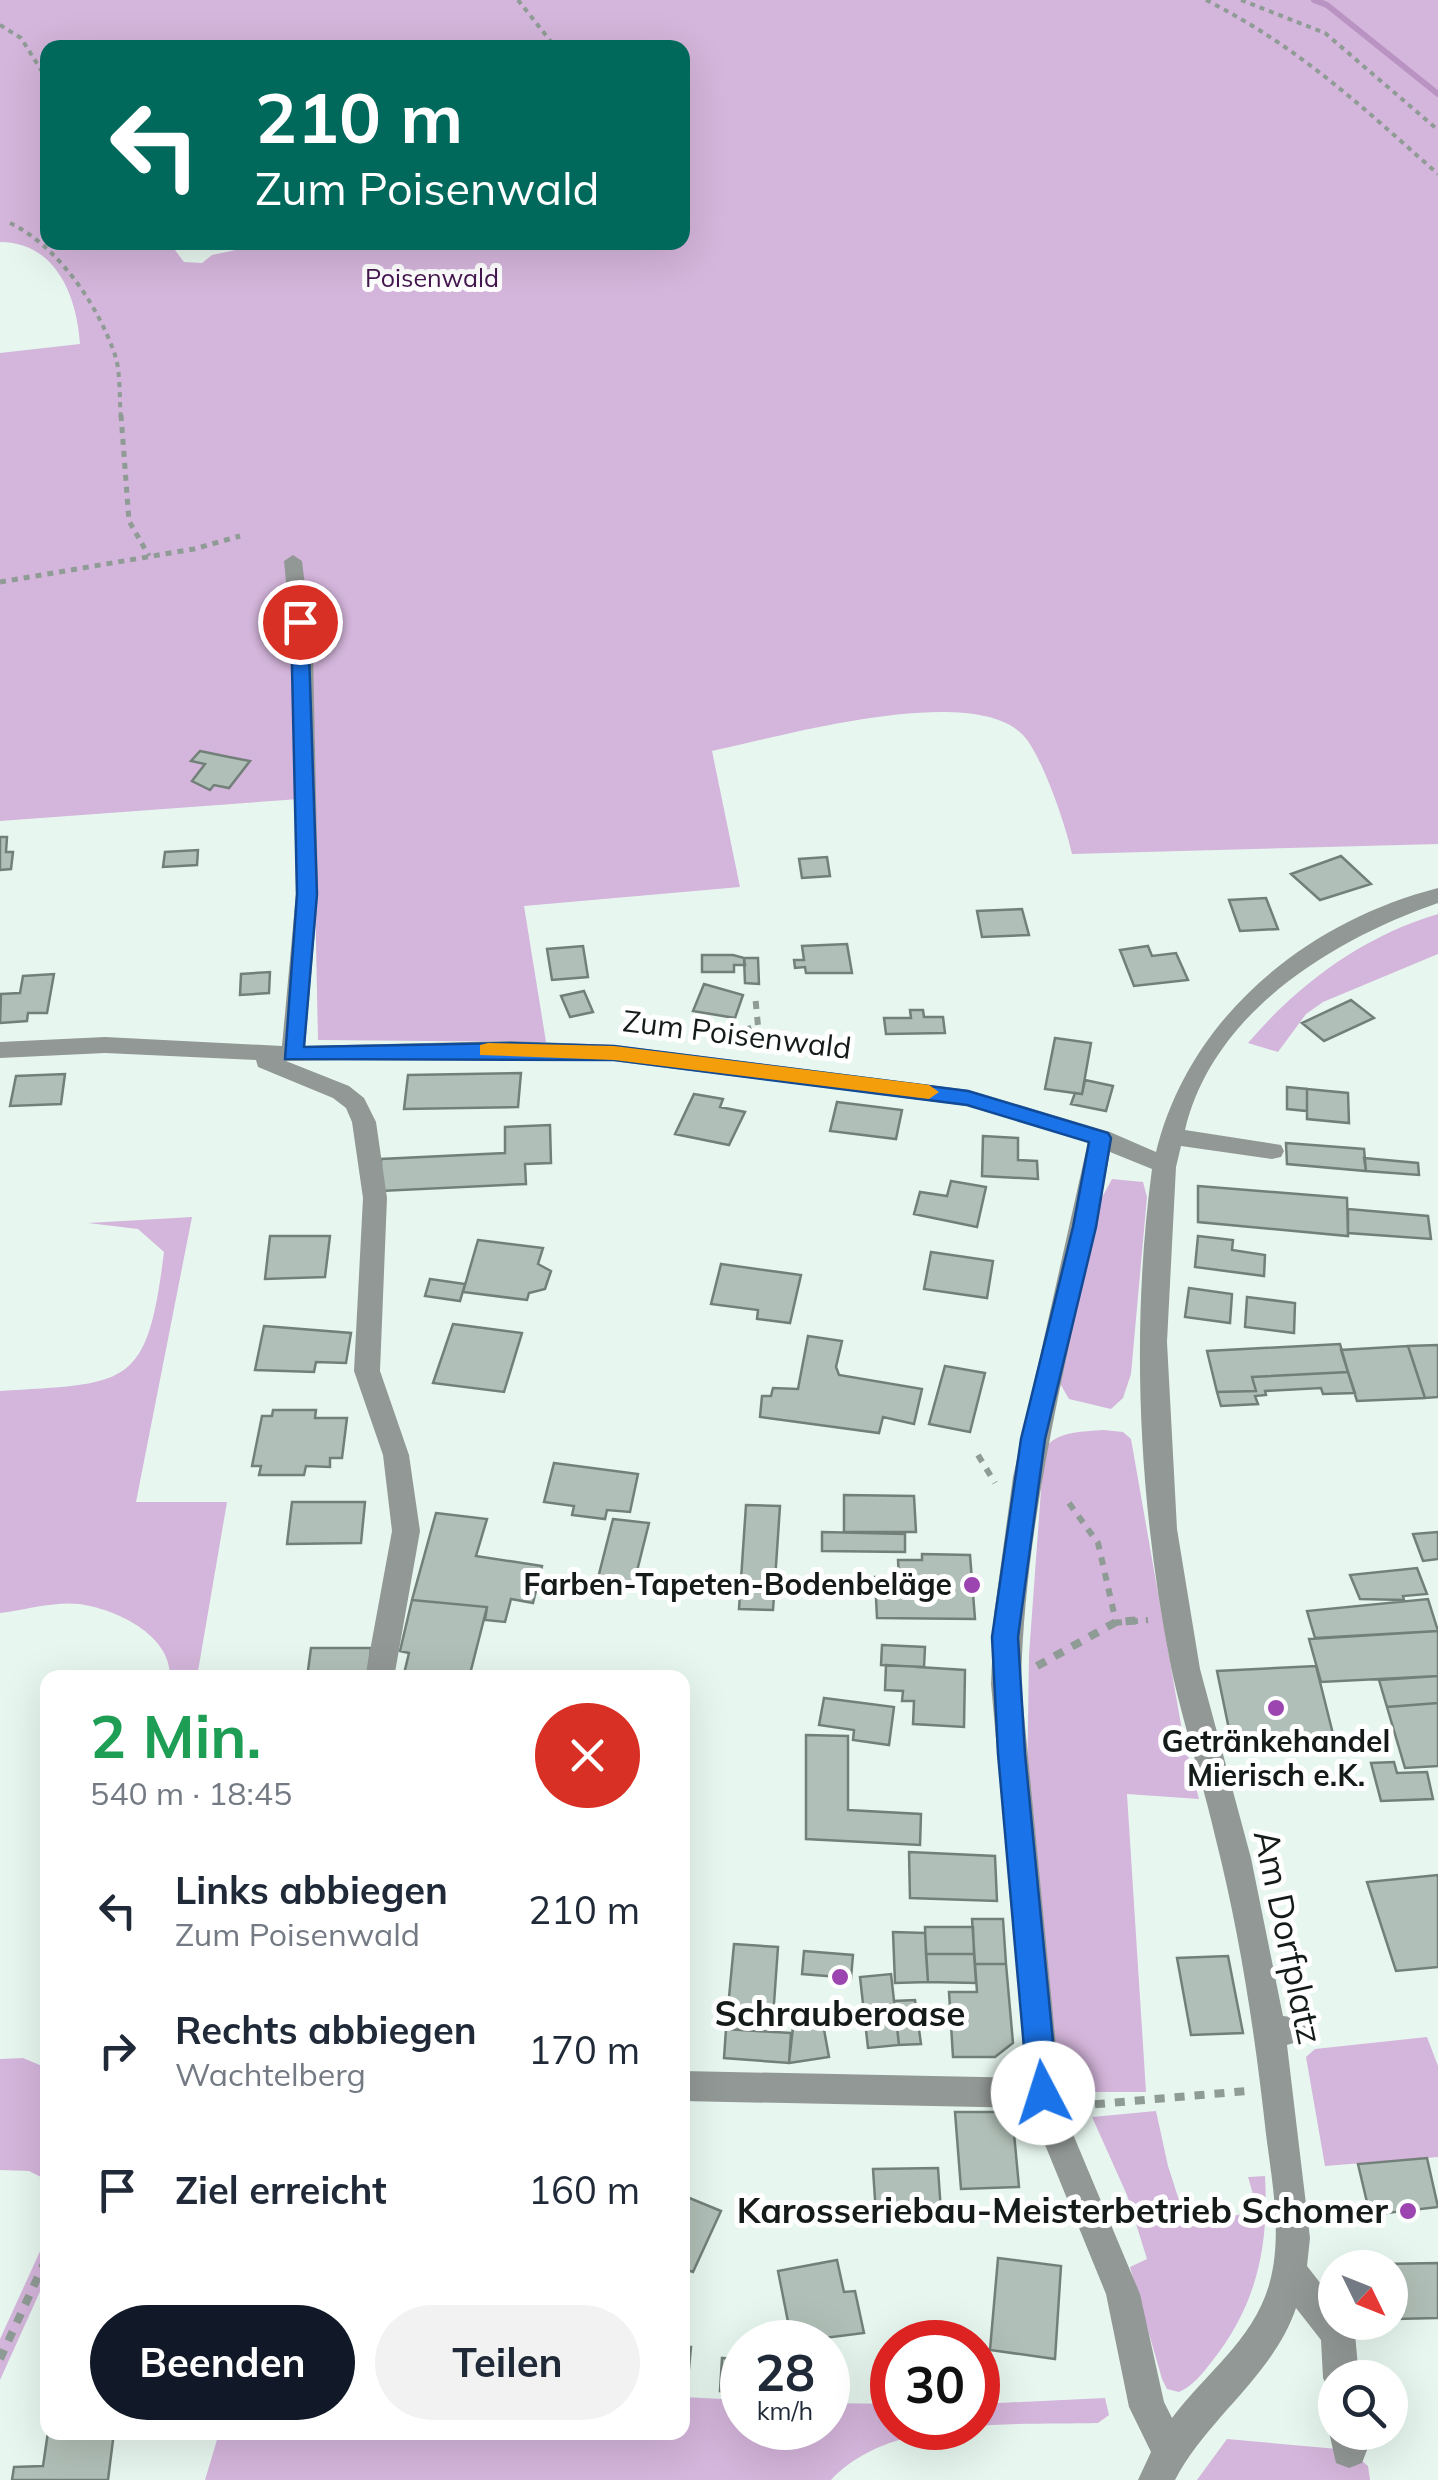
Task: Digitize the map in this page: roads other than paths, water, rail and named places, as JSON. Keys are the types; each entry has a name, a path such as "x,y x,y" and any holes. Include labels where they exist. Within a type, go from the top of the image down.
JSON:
{"street":[{"path":"293,561 303,652 307,894 293,1054"},
{"name":"Am Dorfplatz","path":"1156,2480 1169,2449 1266,2340 1292,2276 1293,2238 1278,2088 1283,2031 1185,1668 1153,1446 1151,1367 1168,1150 1191,1085 1211,1051 1263,988 1337,936 1377,916 1438,895"},
{"name":"Zum Poisenwald","path":"0,1050 105,1045 293,1054 546,1050 652,1057 968,1098 1100,1138"},
{"path":"217,1052 296,1070 356,1104 364,1122 375,1198 367,1371 396,1455 406,1530 380,1670"},
{"path":"1169,2449 1147,2408 1122,2294 1045,2100 1006,1684 1005,1637 1033,1439 1081,1244 1100,1138 1168,1150 1272,1151"},
{"path":"690,2086 1045,2100"},
{"path":"1292,2276 1338,2334 1340,2360"}],"waterway":[{"path":"1314,0 1327,5 1438,94"}],"place":[{"name":"Farben-Tapeten-Bodenbeläge","path":"972,1585"},
{"name":"Getränkehandel Mierisch e.K.","path":"1276,1708"},
{"name":"Schrauberoase","path":"840,1977"},
{"name":"Karosseriebau-Meisterbetrieb Schomer","path":"1408,2211"}],"park label":[{"name":"Poisenwald","path":"432,278"}]}
